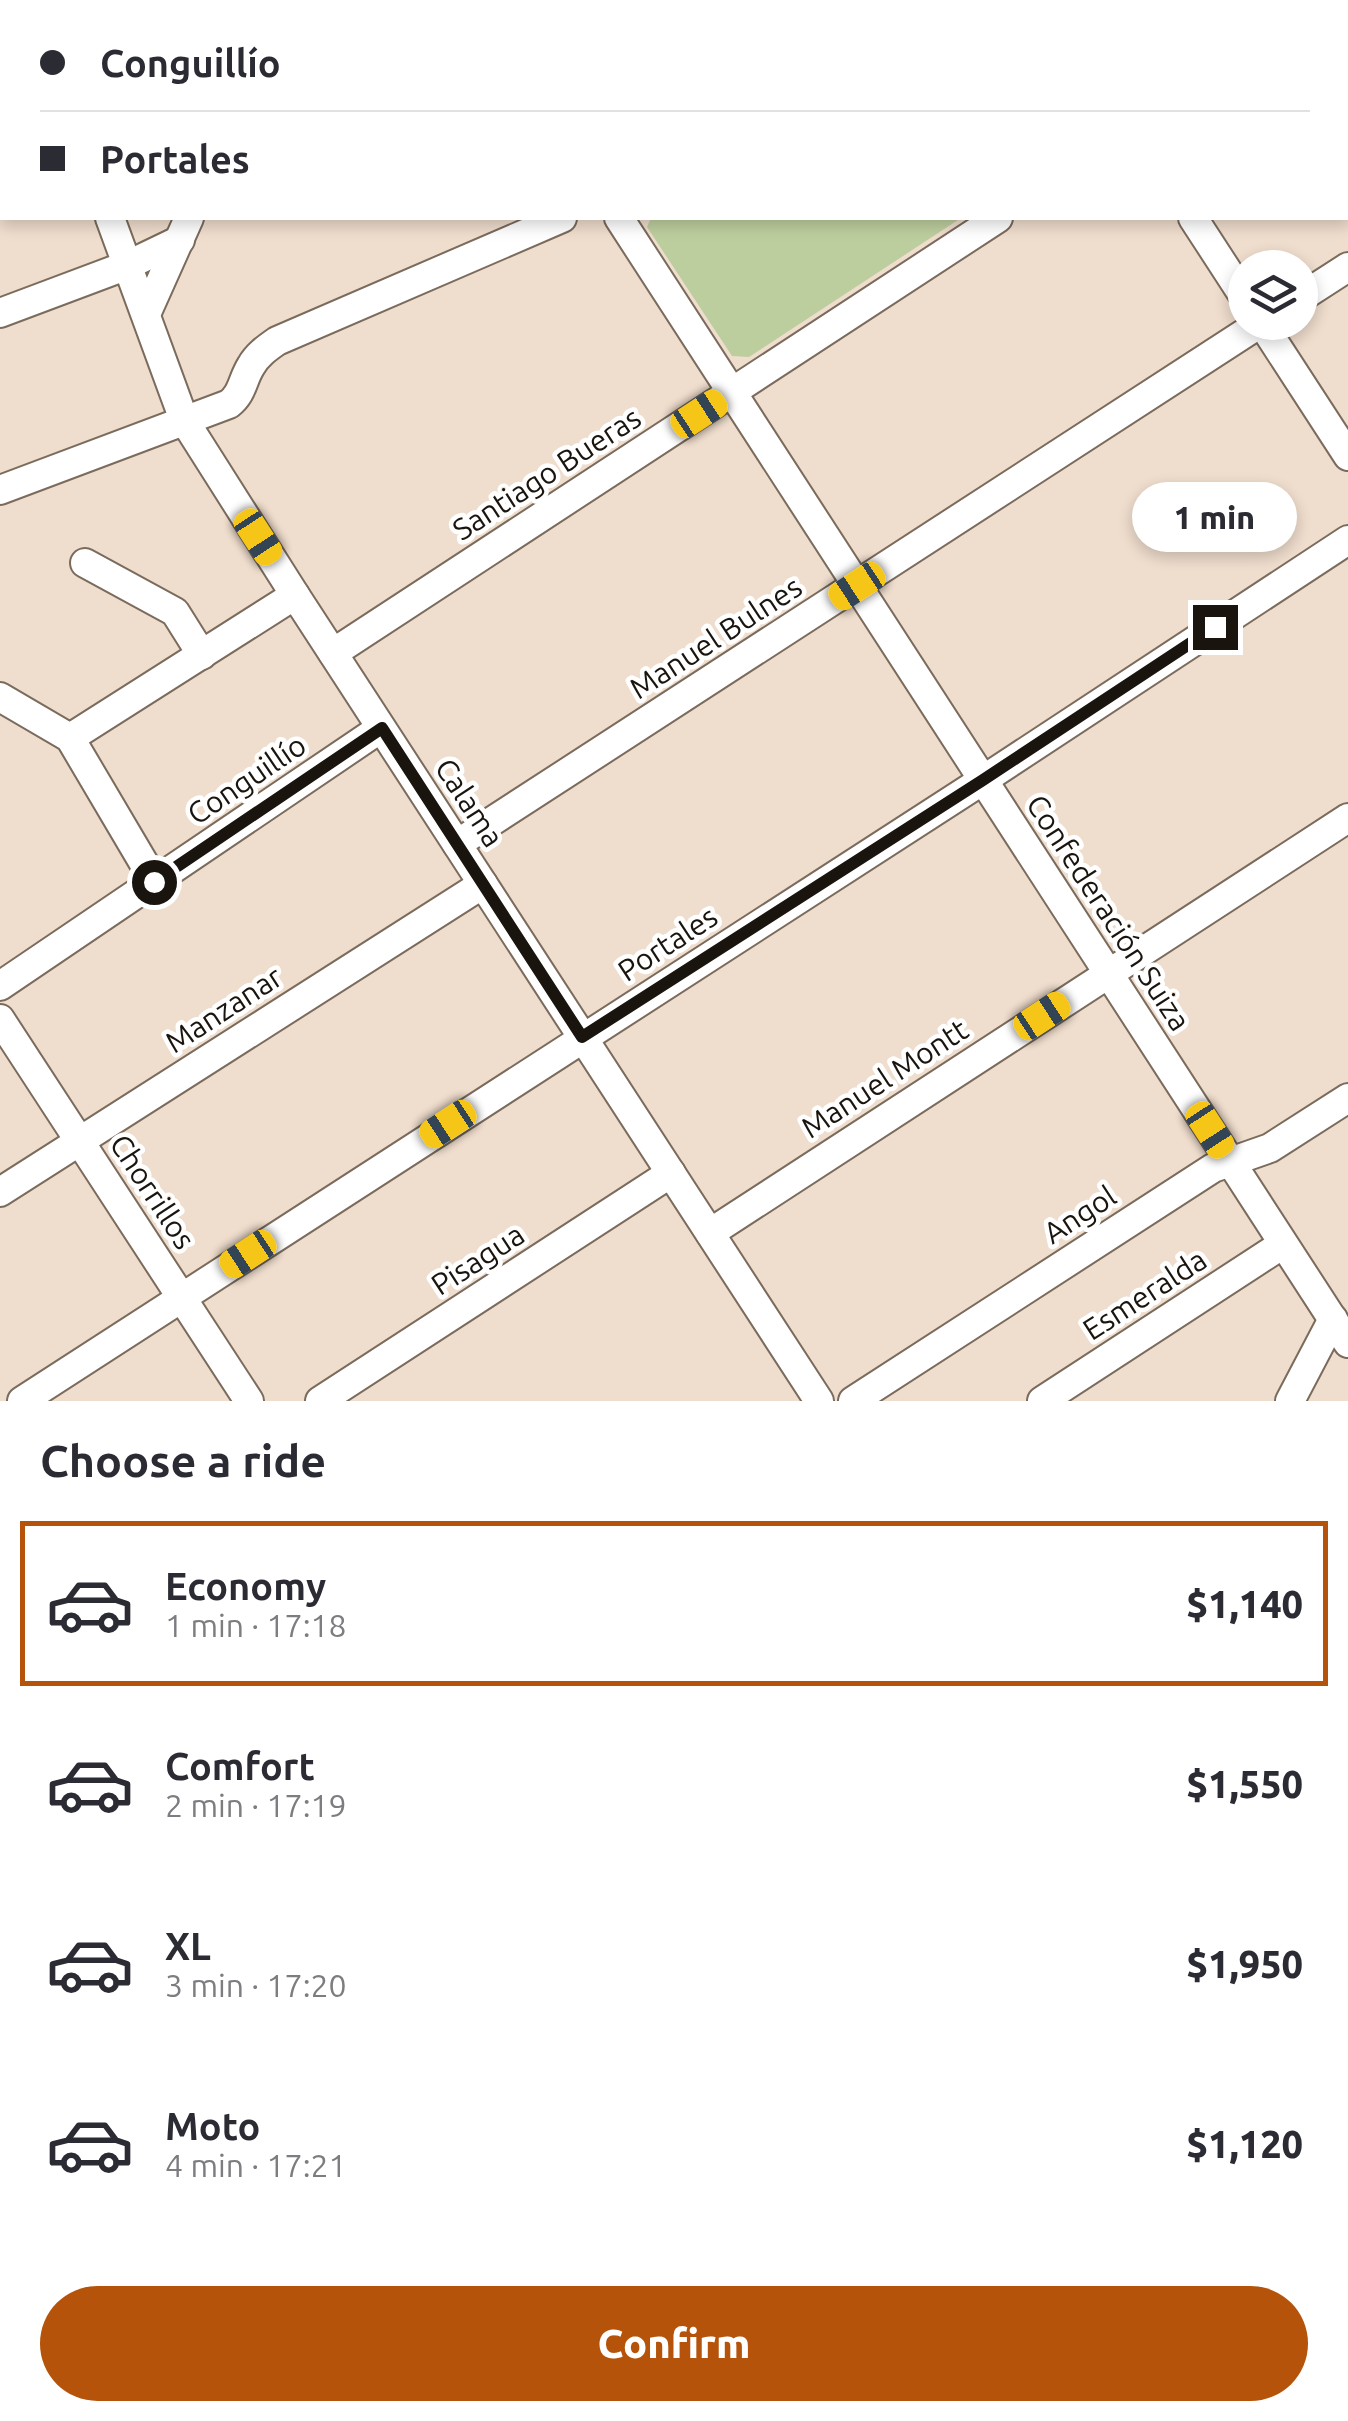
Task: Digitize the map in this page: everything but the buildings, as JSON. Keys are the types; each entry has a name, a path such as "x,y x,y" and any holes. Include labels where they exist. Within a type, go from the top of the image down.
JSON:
{"street":[{"name":"Calama","path":"111,220 184,420 818,1401"},
{"path":"0,490 228,404 239,396 251,365 277,341 557,220"},
{"name":"Confederación Suiza","path":"620,220 1340,1331"},
{"name":"Santiago Bueras","path":"333,653 995,220"},
{"path":"1194,220 1228,272"},
{"path":"0,313 128,265 185,229"},
{"path":"147,312 185,229"},
{"path":"1318,286 1348,266"},
{"name":"Manuel Bulnes","path":"457,844 1236,340"},
{"path":"1273,340 1348,456"},
{"name":"Portales","path":"22,1401 1348,540"},
{"path":"85,564 174,612 202,654"},
{"path":"70,738 295,595"},
{"path":"0,697 70,738 154,882"},
{"name":"Conguillío","path":"0,986 382,728"},
{"name":"Manuel Montt","path":"710,1233 1348,818"},
{"name":"Manzanar","path":"0,1192 482,884"},
{"name":"Chorrillos","path":"0,1019 249,1401"},
{"name":"Angol","path":"853,1401 1212,1168 1270,1148 1348,1098"},
{"name":"Pisagua","path":"320,1401 671,1174"},
{"name":"Esmeralda","path":"1042,1401 1284,1244"},
{"path":"1290,1401 1340,1331"}],"green space":[{"path":"650,220 958,220 749,357 732,356 647,227"}],"route":[{"path":"154,882 382,728 582,1037 1215,627"}]}
